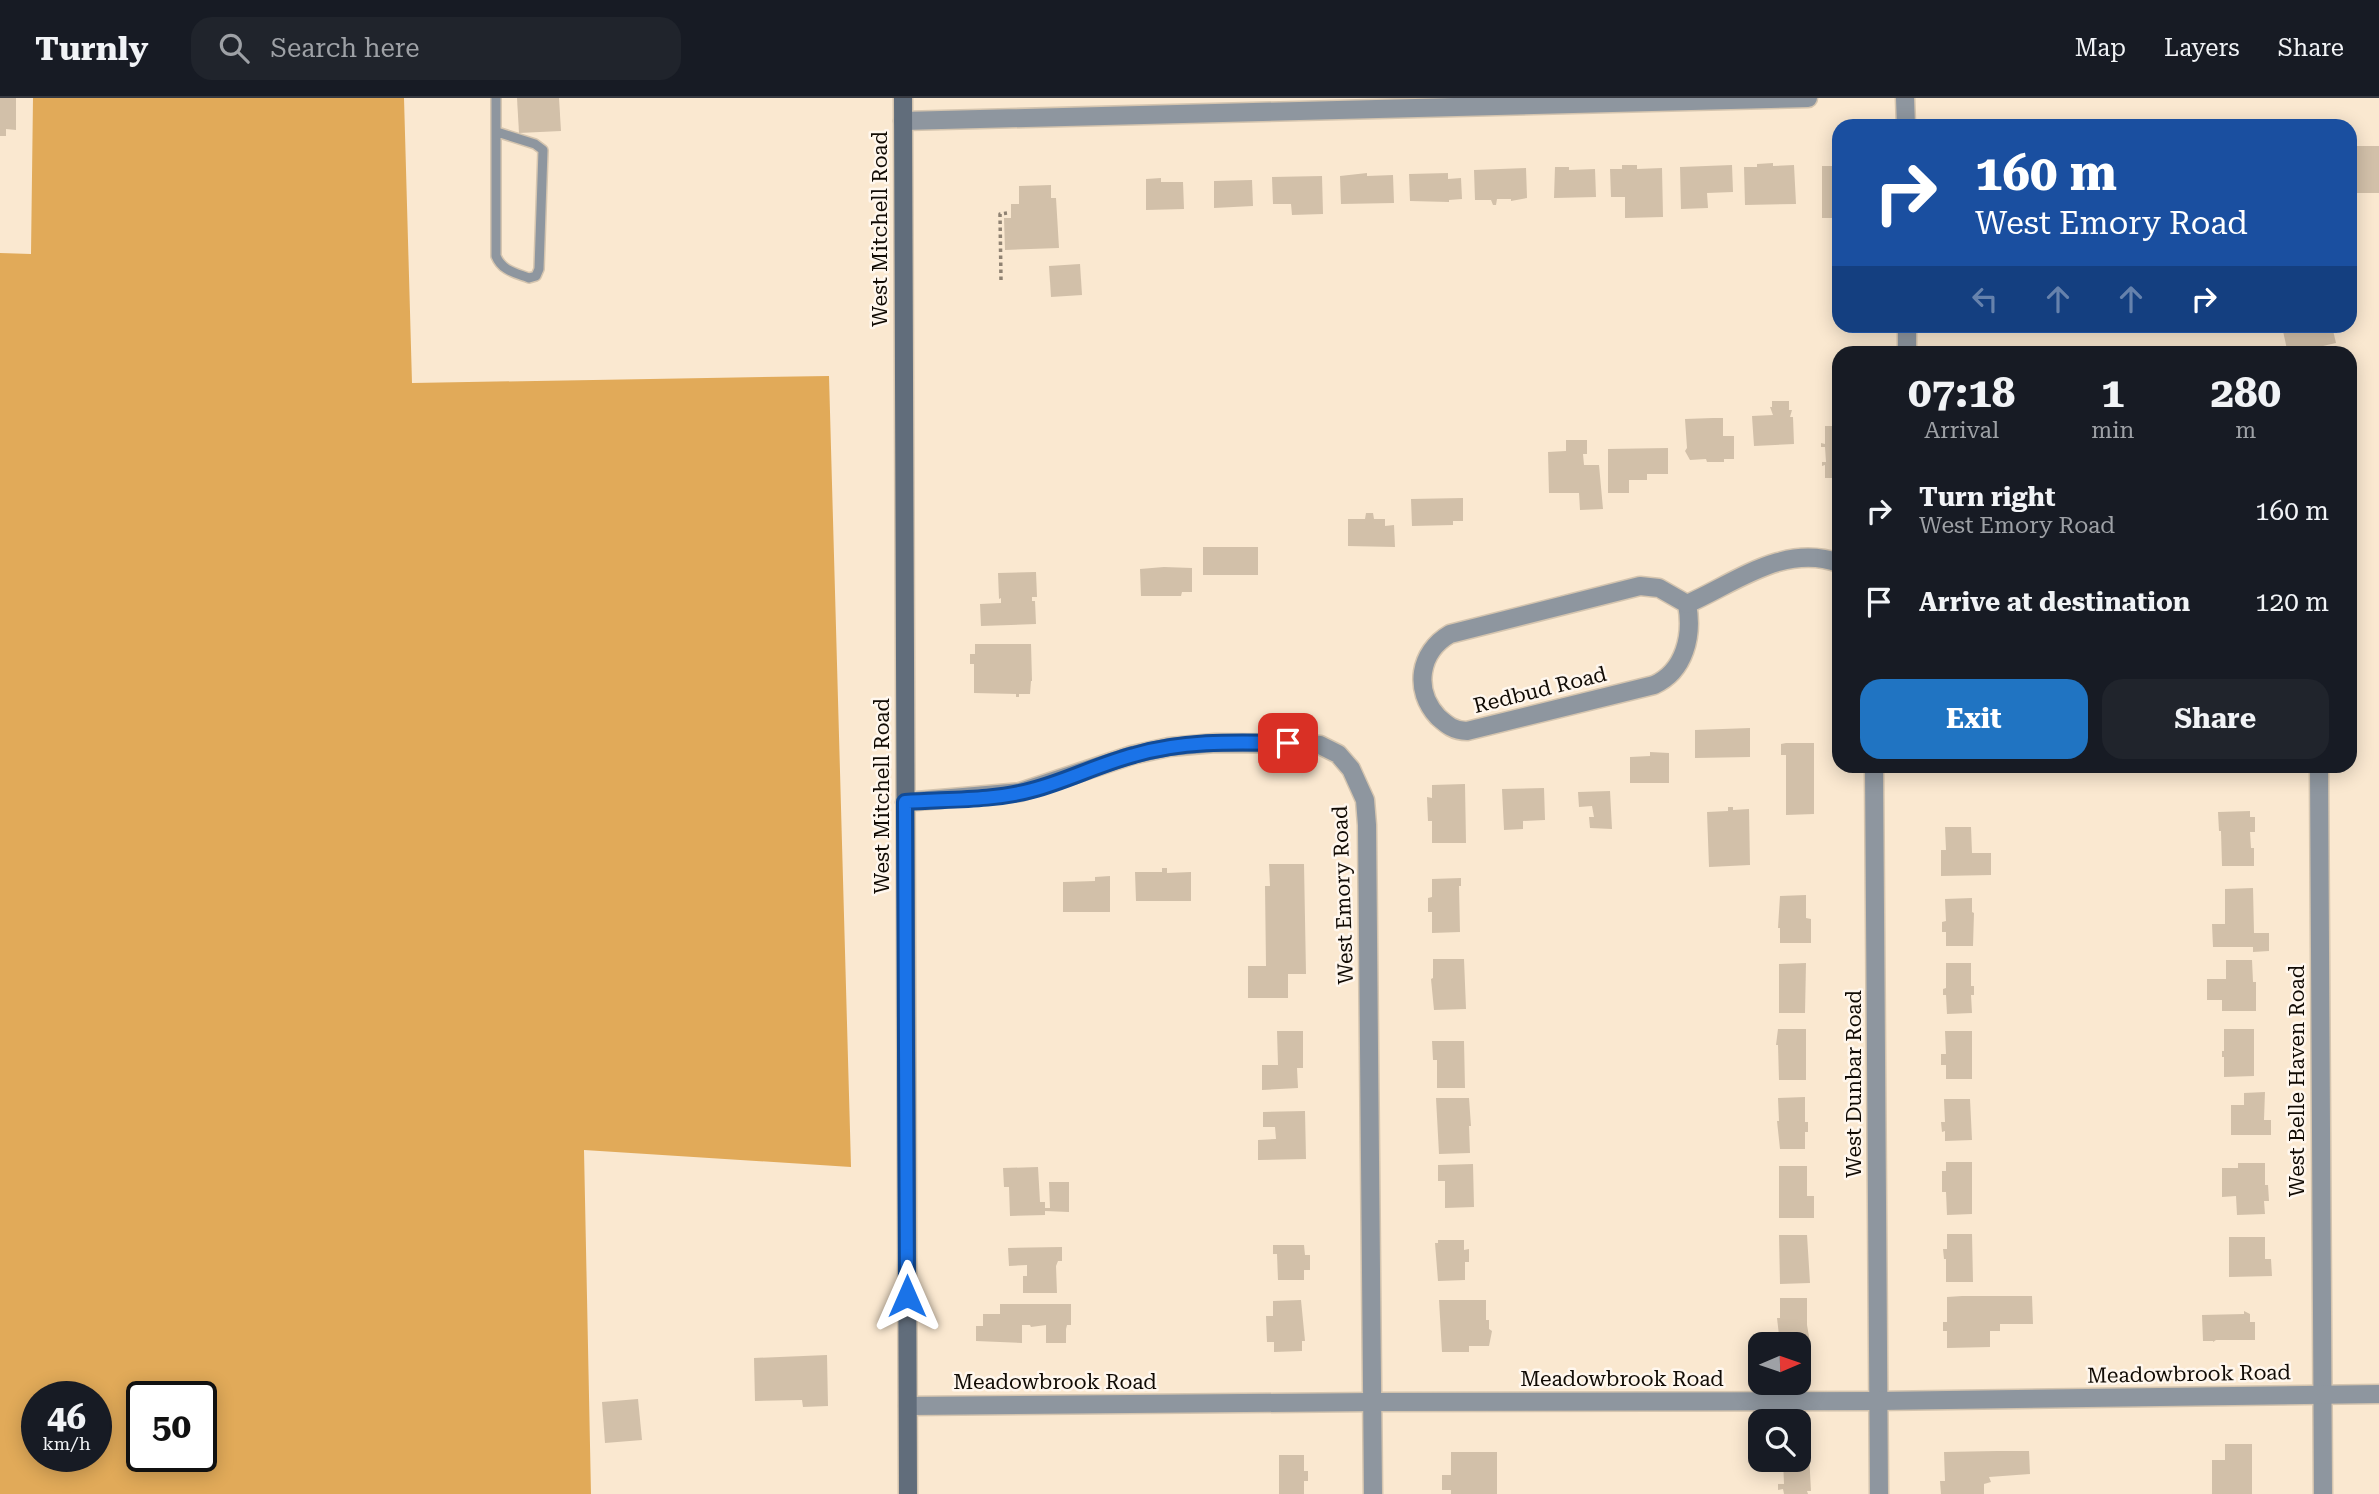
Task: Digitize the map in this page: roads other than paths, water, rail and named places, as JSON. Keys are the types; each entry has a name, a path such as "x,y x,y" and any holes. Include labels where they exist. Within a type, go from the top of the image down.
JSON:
{"main road":[{"name":"West Mitchell Road","path":"903,98 908,1494"}],"street":[{"path":"903,121 1808,98"},
{"path":"1905,98 1906,119"},
{"path":"1687,604 1750,572 1779,561 1814,558 1832,562"},
{"name":"Redbud Road","path":"1640,586 1659,588 1687,604 1690,624 1686,647 1674,671 1665,680 1654,685 1466,731 1454,729 1445,723 1427,703 1422,690 1425,663 1436,645 1450,634 1640,586"},
{"name":"West Emory Road","path":"905,802 1020,792 1132,755 1200,743 1320,745 1338,754 1351,769 1365,800 1367,825 1373,1494"},
{"name":"West Dunbar Road","path":"1874,773 1879,1494"},
{"name":"West Belle Haven Road","path":"2319,773 2323,1494"},
{"name":"Meadowbrook Road","path":"908,1406 1879,1401 2379,1394"}],"lane":[{"path":"496,98 496,256 505,269 529,278 536,276 539,269 543,150 535,144 497,132"}]}
